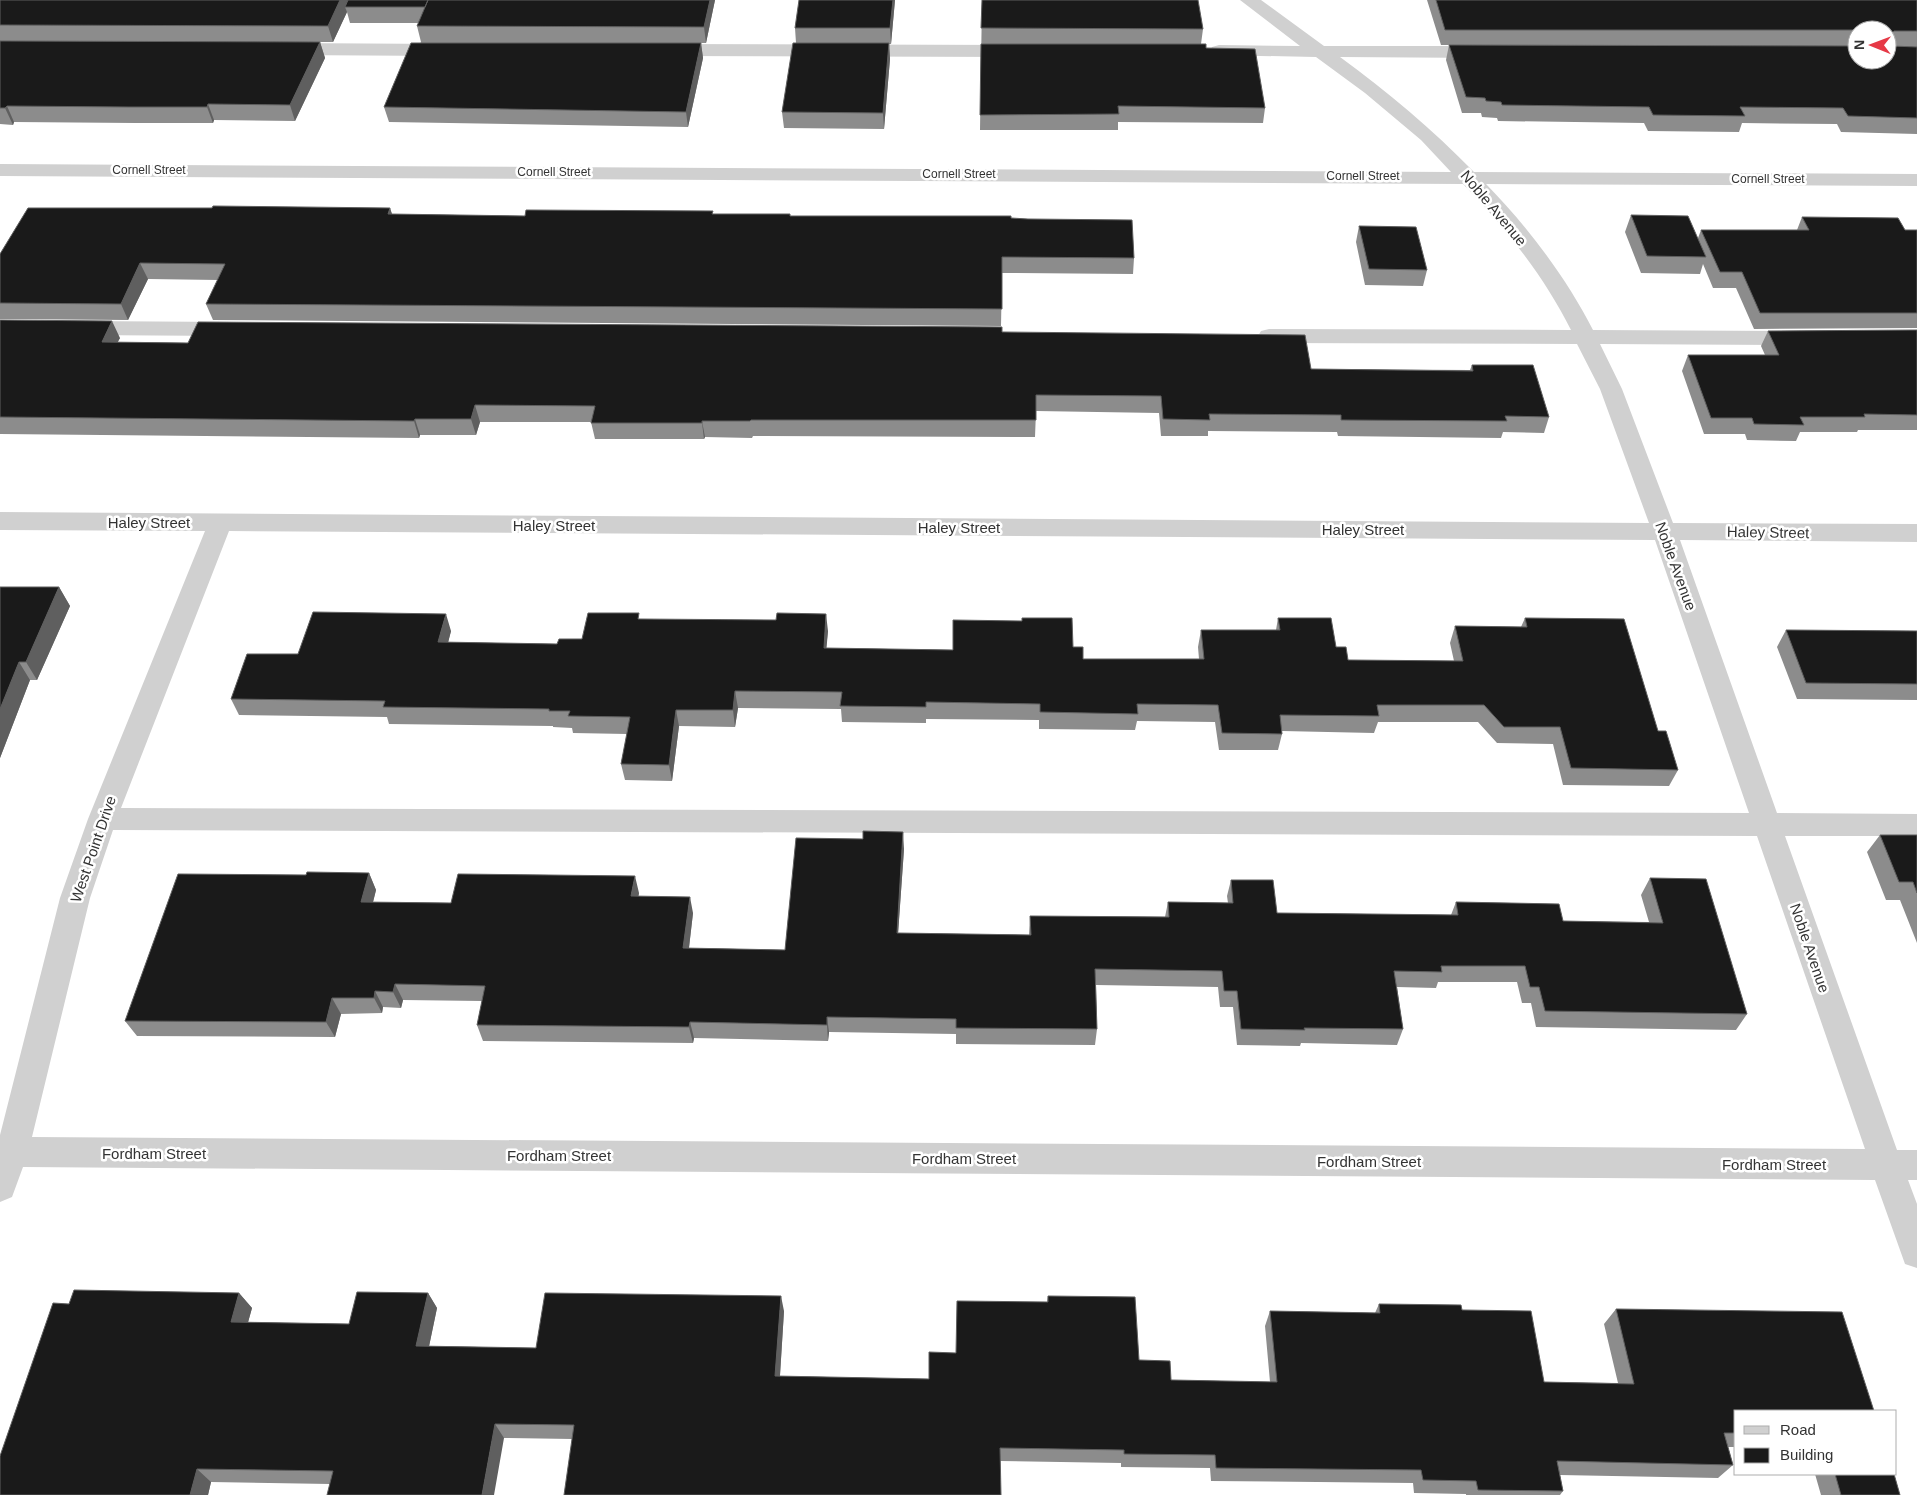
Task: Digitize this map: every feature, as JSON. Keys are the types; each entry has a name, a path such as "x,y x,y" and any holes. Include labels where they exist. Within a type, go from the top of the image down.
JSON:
{"street":[{"name":"Noble Avenue","path":"1249,0 1379,94 1428,136 1470,177 1498,208 1543,267 1586,338 1611,389 1664,531 1767,824 1902,1165 1917,1252"},
{"path":"268,49 466,50"},
{"path":"645,50 1032,51"},
{"path":"1201,51 1499,52"},
{"name":"Cornell Street","path":"0,170 1917,180"},
{"path":"60,328 249,329"},
{"path":"1247,336 1820,338"},
{"name":"Haley Street","path":"0,521 1917,533"},
{"name":"West Point Drive","path":"0,1186 12,1152 75,898 102,819 220,523"},
{"path":"102,819 1917,825"},
{"name":"Fordham Street","path":"12,1152 1902,1165"}],"building":[{"path":"0,0 340,0 328,26 0,25"},
{"path":"348,0 428,0 425,7 345,7"},
{"path":"428,0 710,0 704,27 417,26"},
{"path":"799,0 893,0 890,28 795,28"},
{"path":"982,0 1198,0 1203,29 981,28"},
{"path":"1436,0 1917,0 1917,31 1897,31 1897,20 1847,20 1847,30 1445,30"},
{"path":"0,41 320,42 290,105 208,104 207,107 7,106 0,108"},
{"path":"411,43 701,43 686,112 384,107"},
{"path":"793,43 889,43 883,113 782,112"},
{"path":"981,44 1206,44 1206,48 1255,49 1265,108 1118,106 1119,114 980,115"},
{"path":"1449,45 1847,46 1847,70 1897,70 1897,46 1917,47 1917,118 1848,116 1843,108 1740,107 1745,116 1653,115 1649,107 1502,105 1501,102 1486,101 1485,98 1466,97"},
{"path":"213,206 390,208 388,214 525,216 526,210 713,211 712,214 790,214 790,216 1011,216 1011,218 1028,219 1132,220 1134,258 1002,257 1002,309 206,304 225,264 140,263 121,304 0,303 0,254 28,208 212,208"},
{"path":"1631,215 1688,216 1706,257 1647,256"},
{"path":"1802,217 1898,218 1905,230 1917,230 1917,313 1760,313 1742,272 1720,272 1701,230 1809,230"},
{"path":"1359,226 1416,227 1427,270 1369,269"},
{"path":"0,320 112,321 102,342 188,343 198,322 1002,327 1002,332 1305,335 1311,369 1473,371 1472,365 1533,365 1549,417 1505,416 1507,421 1341,420 1341,415 1209,414 1210,420 1163,419 1161,396 1036,395 1036,420 751,420 702,421 702,423 591,423 595,406 475,405 471,419 415,419 414,421 0,417"},
{"path":"1917,330 1917,415 1864,414 1865,417 1800,417 1804,425 1754,424 1752,418 1711,418 1688,355 1779,355 1768,331"},
{"path":"0,587 59,587 26,662 19,662 0,709"},
{"path":"313,612 446,614 438,642 557,644 559,639 582,639 588,613 639,613 638,619 776,620 777,613 826,614 824,648 953,650 953,620 1022,621 1022,618 1072,618 1073,647 1083,647 1083,659 1204,659 1201,630 1280,630 1278,618 1331,618 1336,647 1346,647 1348,660 1463,661 1455,626 1527,627 1525,618 1624,619 1658,731 1666,731 1678,770 1571,768 1560,727 1504,727 1484,705 1377,705 1379,716 1280,715 1282,734 1222,733 1218,705 1137,704 1138,714 1040,712 1040,704 926,702 926,707 840,706 842,692 735,691 733,710 676,710 669,765 621,764 630,717 568,716 570,711 549,711 549,709 383,707 385,701 231,699 247,654 298,654"},
{"path":"1786,630 1917,631 1917,684 1806,683"},
{"path":"863,831 903,832 897,933 1031,935 1030,916 1169,917 1168,902 1233,903 1231,880 1273,880 1277,913 1458,915 1456,902 1559,904 1563,921 1663,923 1650,878 1706,879 1747,1014 1545,1011 1539,987 1530,987 1525,966 1441,966 1442,972 1394,971 1403,1029 1241,1029 1237,991 1224,991 1222,971 1095,969 1097,1029 956,1028 956,1019 827,1017 827,1025 690,1022 689,1027 477,1025 485,986 395,984 393,992 375,991 374,998 332,998 326,1022 125,1021 178,874 306,875 307,872 369,873 361,902 451,903 458,874 635,876 631,896 690,897 683,948 785,950 796,838 863,839"},
{"path":"1880,835 1917,835 1917,893 1913,882 1899,882"},
{"path":"74,1290 239,1293 231,1322 349,1324 357,1292 428,1293 416,1346 536,1348 545,1293 781,1296 775,1376 929,1379 929,1352 956,1353 957,1301 1048,1302 1048,1296 1135,1297 1139,1360 1170,1361 1171,1380 1277,1382 1270,1311 1380,1313 1379,1304 1461,1305 1462,1310 1531,1311 1544,1382 1634,1384 1616,1309 1842,1312 1874,1410 1734,1410 1734,1433 1724,1433 1733,1465 1557,1461 1563,1491 1478,1490 1476,1481 1423,1480 1421,1470 1216,1468 1215,1455 1124,1454 1124,1450 1000,1448 1001,1495 564,1495 574,1425 495,1424 482,1495 327,1495 333,1471 197,1469 190,1495 0,1495 0,1456 53,1303 69,1304"},
{"path":"1835,1475 1894,1475 1900,1495 1841,1495"}]}
